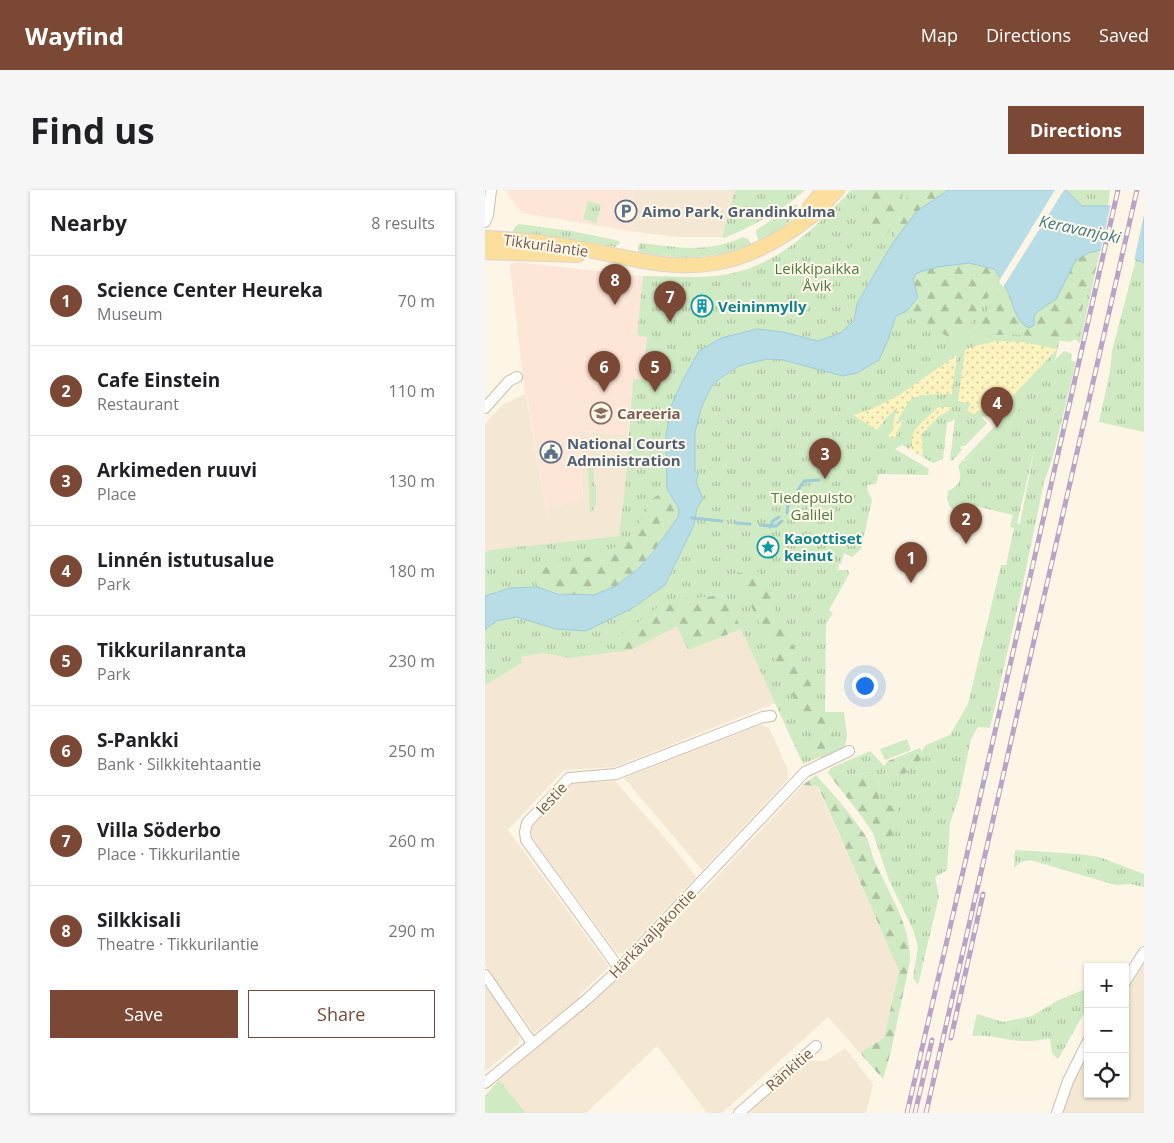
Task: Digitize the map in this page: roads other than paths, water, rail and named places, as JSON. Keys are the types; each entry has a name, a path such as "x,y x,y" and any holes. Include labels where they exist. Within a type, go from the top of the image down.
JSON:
{"main road":[{"name":"Tikkurilantie","path":"787,233 823,190"},
{"name":"Tikkurilantie","path":"485,238 553,244 586,249 606,255 676,265 715,263 764,247 815,214 837,190"},
{"name":"Tikkurilantie","path":"485,252 573,256 606,255"}],"street":[{"path":"485,222 488,215 491,190"},
{"path":"485,408 509,381 517,376"},
{"name":"Iestie","path":"619,968 527,840 525,832 527,824 569,778 616,774 763,717 771,716"},
{"name":"Härkävaljakontie","path":"485,1083 586,1000 619,968 807,771 849,751"},
{"path":"1129,976 1144,952"},
{"path":"485,974 532,1043"},
{"name":"Ränkitie","path":"739,1113 816,1046"},
{"path":"1057,1113 1068,1080 1084,1049"}],"water":[{"name":"Keravanjoki","path":"948,190 1066,190 1082,206 1119,206 1144,211 1144,263 1109,248 1088,253 1076,260 1056,299 1037,312 1034,316 1034,325 1029,328 1017,317 1006,287 994,269 969,263 938,267 916,274 913,280 918,297 907,311 896,316 879,360 857,373 843,376 783,360 767,359 739,366 711,387 702,406 695,432 695,471 698,475 696,482 703,499 697,508 694,525 665,585 631,609 586,631 556,629 517,617 496,621 485,630 485,596 510,588 537,587 558,594 594,595 616,586 639,568 678,517 679,509 667,489 666,435 672,404 699,351 721,338 757,329 783,332 818,341 841,333 854,320 857,304 892,244 916,212"}],"waterway":[{"path":"787,513 788,505 797,498 798,490 804,481 819,480"},
{"path":"770,527 773,521 779,517"},
{"path":"692,518 722,521"},
{"path":"760,525 776,526 782,521"},
{"path":"736,523 750,524"}],"railway":[{"path":"907,1113 1118,190"},
{"path":"926,1113 1137,190"},
{"path":"951,1038 983,894"},
{"path":"915,1113 932,1040"}],"place":[{"name":"Aimo Park, Grandinkulma","path":"626,211"},
{"name":"Silkkisali","path":"615,305"},
{"name":"Veininmylly","path":"702,306"},
{"name":"Villa Söderbo","path":"670,322"},
{"name":"S-Pankki","path":"604,392"},
{"name":"Tikkurilanranta","path":"655,392"},
{"name":"Careeria","path":"601,413"},
{"name":"Linnén istutusalue","path":"997,428"},
{"name":"National Courts Administration","path":"551,452"},
{"name":"Arkimeden ruuvi","path":"825,479"},
{"name":"Cafe Einstein","path":"966,544"},
{"name":"Kaoottiset keinut","path":"768,547"},
{"name":"Science Center Heureka","path":"911,583"}],"park label":[{"name":"Leikkipaikka Åvik","path":"817,276"},
{"name":"Tiedepuisto Galilei","path":"812,506"}]}
